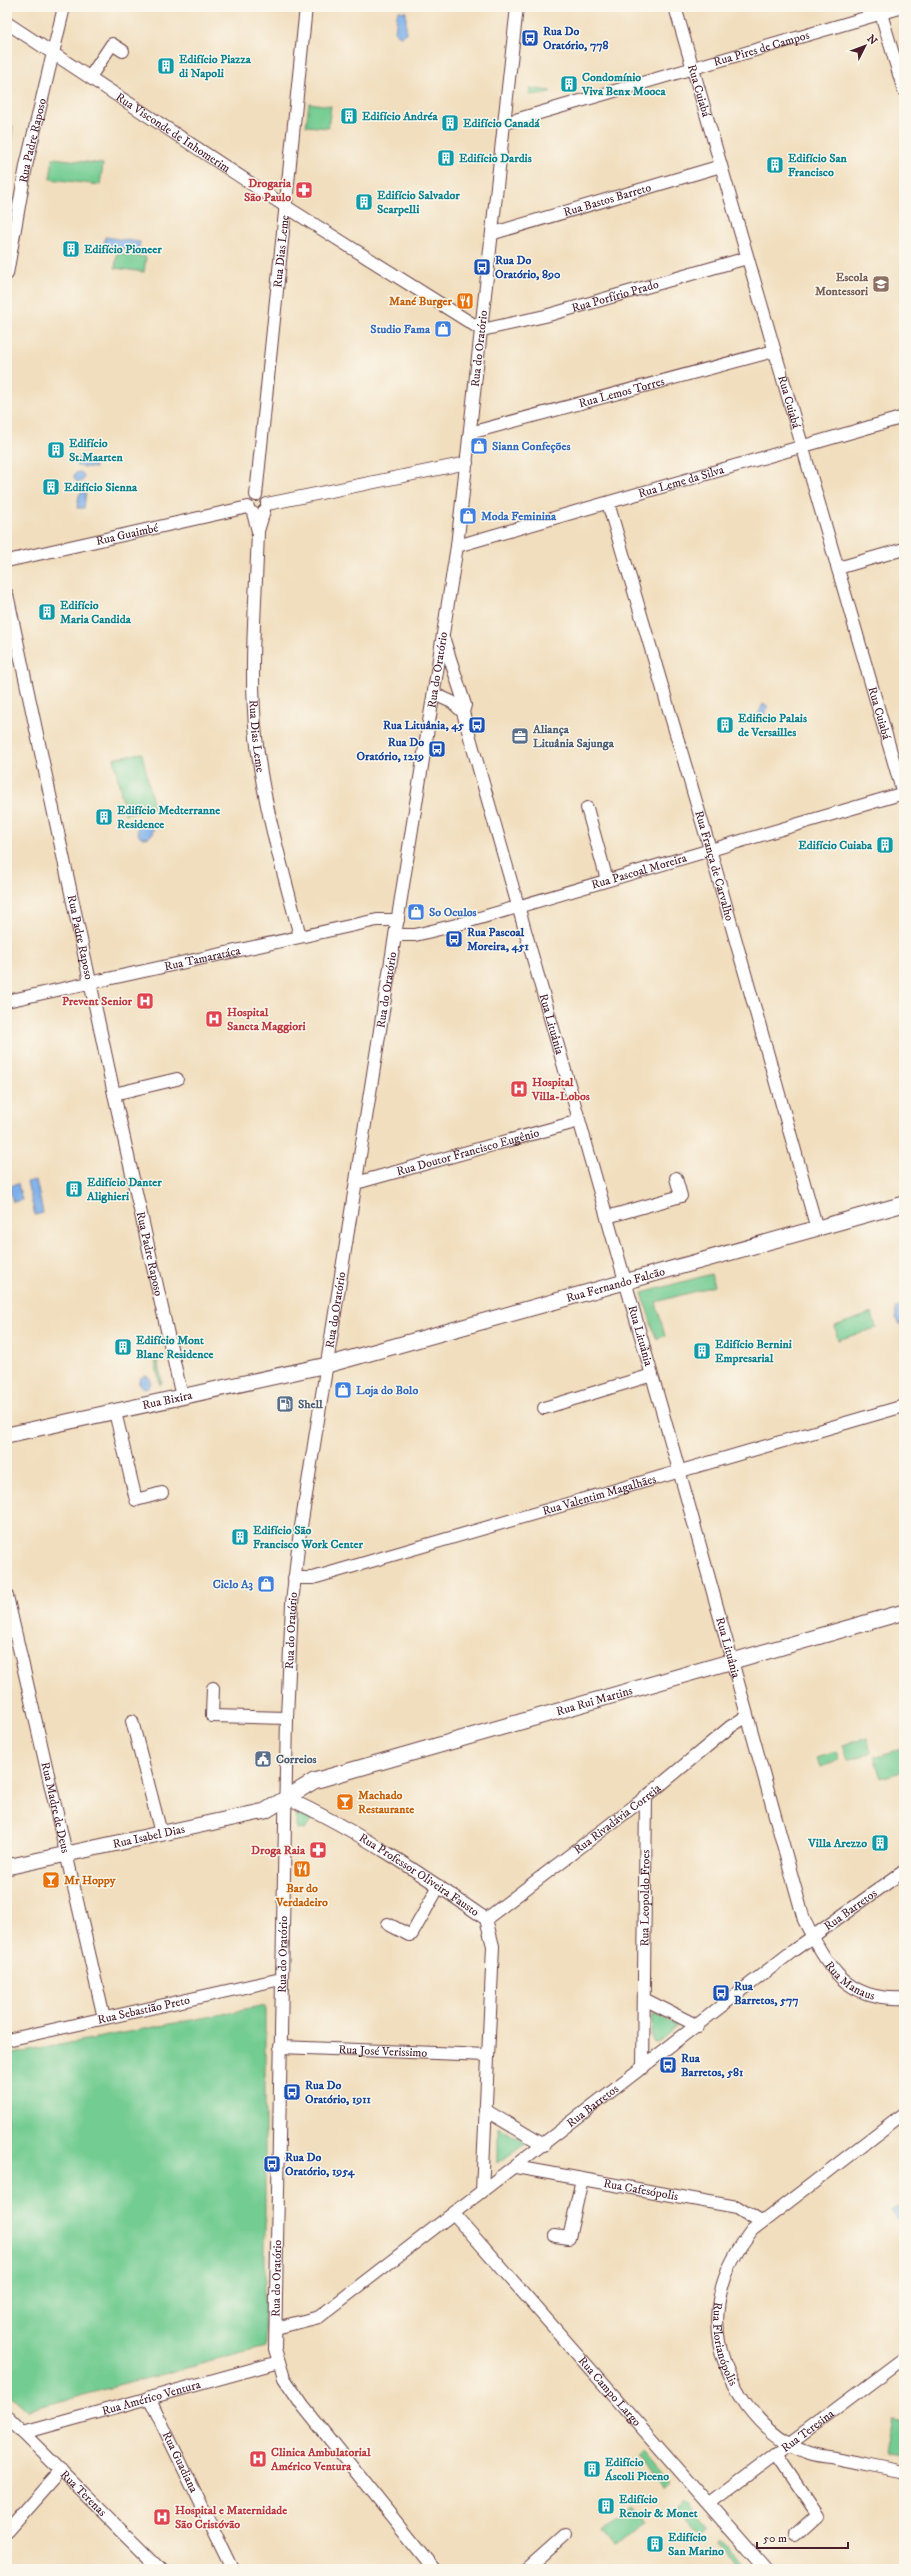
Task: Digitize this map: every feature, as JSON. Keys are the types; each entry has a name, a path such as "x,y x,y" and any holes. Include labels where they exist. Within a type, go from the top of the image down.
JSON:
{"main road":[{"name":"Rua Fernando Falcão","path":"327,1365 626,1283 904,1204"},
{"name":"Rua Bixira","path":"7,1435 327,1365"},
{"name":"Rua Rui Martins","path":"287,1798 314,1781 904,1612"},
{"name":"Rua Isabel Dias","path":"7,1866 265,1810 287,1798"}],"street":[{"name":"Rua Padre Raposo","path":"7,274 26,166 64,7"},
{"name":"Rua Dias Leme","path":"300,936 276,838 256,737 254,703 258,509 264,497 256,495 306,7"},
{"name":"Rua do Oratório","path":"434,2569 303,2406 284,2378 275,2349 281,1980 287,1798 287,1718 294,1578 457,546 494,233 517,7"},
{"name":"Rua Cuiabá","path":"675,7 801,447 904,795"},
{"name":"Rua Pires de Campos","path":"505,123 693,68 880,10 903,7"},
{"path":"880,10 904,91"},
{"name":"Rua Visconde de Inhomerim","path":"7,23 285,206 482,330"},
{"path":"90,77 112,44 123,51"},
{"name":"Rua Bastos Barreto","path":"494,233 721,166"},
{"name":"Rua Porfírio Prado","path":"482,330 545,316 747,258"},
{"name":"Rua Lemos Torres","path":"470,433 774,351"},
{"name":"Rua Leme da Silva","path":"457,546 904,417"},
{"name":"Rua Guaimbé","path":"7,561 258,509 467,462"},
{"name":"Rua França de Carvalho","path":"608,503 710,849 817,1229"},
{"path":"838,568 904,549"},
{"name":"Rua Padre Raposo","path":"7,594 90,984 182,1397"},
{"name":"Rua Lituânia","path":"443,637 464,705 463,712 517,906 680,1470 731,1661 801,1910 812,1936"},
{"path":"437,676 452,682 460,692"},
{"path":"434,694 452,702 463,712"},
{"name":"Rua Pascoal Moreira","path":"396,935 414,935 710,849 904,795"},
{"path":"587,808 607,880"},
{"name":"Rua Tamaratáca","path":"7,1001 377,920 398,920"},
{"path":"114,1094 176,1079"},
{"name":"Rua Doutor Francisco Eugênio","path":"356,1183 579,1120"},
{"path":"607,1217 681,1196 676,1178"},
{"path":"544,1408 652,1375"},
{"name":"Rua Valentim Magalhães","path":"294,1578 313,1578 904,1406"},
{"path":"115,1412 136,1500 162,1493"},
{"name":"Rua Madre de Deus","path":"7,1596 104,2018"},
{"path":"213,1688 212,1716 287,1718"},
{"name":"Rua Rivadávia Correia","path":"486,1919 646,1797 730,1728 747,1716"},
{"path":"132,1720 161,1833"},
{"name":"Rua Leopoldo Froes","path":"643,2068 646,1797"},
{"name":"Rua Professor Oliveira Fausto","path":"287,1798 318,1812 439,1886 486,1919 493,1946 486,2055 482,2192"},
{"name":"Rua Barretos","path":"276,2328 319,2317 698,2026 812,1936 904,1871"},
{"path":"388,1924 411,1935 439,1886"},
{"name":"Rua Manaus","path":"812,1936 828,1964 843,1982 867,1995 886,1999 904,1998"},
{"name":"Rua Sebastião Preto","path":"7,2040 281,1980"},
{"path":"644,1999 698,2026"},
{"name":"Rua José Verissimo","path":"280,2047 486,2055"},
{"path":"485,2110 544,2145"},
{"name":"Rua Florianópolis","path":"904,2114 752,2230 736,2250 726,2273 718,2298 717,2329 720,2352 728,2376 759,2422 790,2444 806,2452 904,2472"},
{"name":"Rua Cafesópolis","path":"516,2166 737,2207 761,2222"},
{"path":"555,2236 569,2238 582,2179"},
{"name":"Rua Campo Largo","path":"454,2214 766,2569"},
{"name":"Rua Teresina","path":"710,2504 904,2358"},
{"name":"Rua Américo Ventura","path":"23,2433 279,2362"},
{"name":"Rua Guadiana","path":"149,2397 232,2569"},
{"name":"Rua Terenas","path":"7,2417 160,2569"},
{"path":"776,2454 818,2515 796,2534"},
{"path":"7,2531 61,2470"},
{"path":"527,2569 564,2536"}],"green space":[{"path":"530,88 550,91 550,93 529,95"},
{"path":"309,103 331,106 328,128 306,126"},
{"path":"7,125 13,126 11,151 7,164"},
{"path":"53,158 103,164 100,185 50,179"},
{"path":"117,253 146,257 144,272 115,268"},
{"path":"142,753 154,808 125,814 114,758"},
{"path":"711,1274 714,1286 656,1302 665,1336 656,1339 642,1293"},
{"path":"872,1313 876,1328 838,1340 835,1326"},
{"path":"156,1355 162,1382 160,1385 154,1356"},
{"path":"867,1738 871,1753 848,1760 843,1745"},
{"path":"901,1749 904,1771 881,1778 874,1757"},
{"path":"836,1752 839,1761 820,1767 817,1758"},
{"path":"303,1815 312,1820 305,1830 296,1829 296,1816"},
{"path":"265,2006 265,2347 27,2410 7,2392 7,2055"},
{"path":"653,2014 657,2014 677,2026 657,2043 654,2043 652,2039"},
{"path":"498,2127 526,2143 498,2163"},
{"path":"893,2421 904,2423 904,2455 886,2451"},
{"path":"641,2451 669,2484 664,2489 636,2456"},
{"path":"686,2502 709,2528 701,2534 678,2509"},
{"path":"630,2505 643,2521 614,2546 600,2530"},
{"path":"721,2541 746,2569 740,2569 718,2544"}],"water":[{"path":"399,11 406,12 406,33 400,36 395,32 397,14"},
{"path":"105,237 140,242 138,251 104,246"},
{"path":"77,458 90,459 95,465 95,468 76,466"},
{"path":"77,472 81,472 83,473 83,481 77,482 74,479 74,475"},
{"path":"82,492 86,492 84,508 77,508 79,495"},
{"path":"763,704 768,707 762,719 757,716"},
{"path":"145,822 152,827 153,830 148,837 145,838 138,833 137,830 142,823"},
{"path":"36,1180 43,1213 35,1215 27,1182"},
{"path":"18,1184 22,1200 13,1202 9,1186"},
{"path":"904,1306 904,1327 902,1327 896,1318 895,1308"},
{"path":"143,1376 147,1376 151,1382 147,1388 143,1388 139,1384 139,1380"},
{"path":"897,2206 904,2216 904,2228 891,2211"}],"place":[{"name":"Rua Do Oratório, 778","path":"530,38"},
{"name":"Edifício Piazza di Napoli","path":"166,66"},
{"name":"Condomínio Viva Benx Mooca","path":"569,84"},
{"name":"Edifício Andréa","path":"349,116"},
{"name":"Edifício Canadá","path":"450,123"},
{"name":"Edifício Dardis","path":"446,158"},
{"name":"Edifício San Francisco","path":"775,165"},
{"name":"Drogaria São Paulo","path":"304,190"},
{"name":"Edifício Salvador Scarpelli","path":"364,202"},
{"name":"Edifício Pioneer","path":"71,249"},
{"name":"Rua Do Oratório, 890","path":"482,267"},
{"name":"Escola Montessori","path":"881,284"},
{"name":"Mané Burger","path":"465,301"},
{"name":"Studio Fama","path":"443,329"},
{"name":"Siann Confeções","path":"479,446"},
{"name":"Edifício St.Maarten","path":"56,450"},
{"name":"Edifício Sienna","path":"51,487"},
{"name":"Moda Feminina","path":"468,516"},
{"name":"Edifício Maria Candida","path":"47,612"},
{"name":"Rua Lituânia, 45","path":"477,725"},
{"name":"Edificio Palais de Versailles","path":"725,725"},
{"name":"Aliança Lituânia Sajunga","path":"520,736"},
{"name":"Rua Do Oratório, 1219","path":"437,749"},
{"name":"Edifício Medterranne Residence","path":"104,817"},
{"name":"Edifício Cuiaba","path":"885,845"},
{"name":"So Oculos","path":"416,912"},
{"name":"Rua Pascoal Moreira, 451","path":"454,939"},
{"name":"Prevent Senior","path":"145,1001"},
{"name":"Hospital Sancta Maggiori","path":"214,1019"},
{"name":"Hospital Villa-Lobos","path":"519,1089"},
{"name":"Edifício Danter Alighieri","path":"74,1189"},
{"name":"Edifício Mont Blanc Residence","path":"123,1347"},
{"name":"Edifício Bernini Empresarial","path":"702,1351"},
{"name":"Loja do Bolo","path":"343,1390"},
{"name":"Shell","path":"285,1404"},
{"name":"Edifício São Francisco Work Center","path":"240,1537"},
{"name":"Ciclo A3","path":"266,1584"},
{"name":"Correios","path":"263,1759"},
{"name":"Machado Restaurante","path":"345,1802"},
{"name":"Villa Arezzo","path":"880,1843"},
{"name":"Droga Raia","path":"318,1850"},
{"name":"Bar do Verdadeiro","path":"302,1869"},
{"name":"Mr Hoppy","path":"51,1880"},
{"name":"Rua Barretos, 577","path":"721,1993"},
{"name":"Rua Barretos, 581","path":"668,2065"},
{"name":"Rua Do Oratório, 1911","path":"292,2092"},
{"name":"Rua Do Oratório, 1954","path":"272,2164"},
{"name":"Clinica Ambulatorial Américo Ventura","path":"258,2459"},
{"name":"Edifício Áscoli Piceno","path":"592,2469"},
{"name":"Edifício Renoir & Monet","path":"606,2506"},
{"name":"Hospital e Maternidade São Cristóvão","path":"162,2517"},
{"name":"Edifício San Marino","path":"655,2544"}]}
